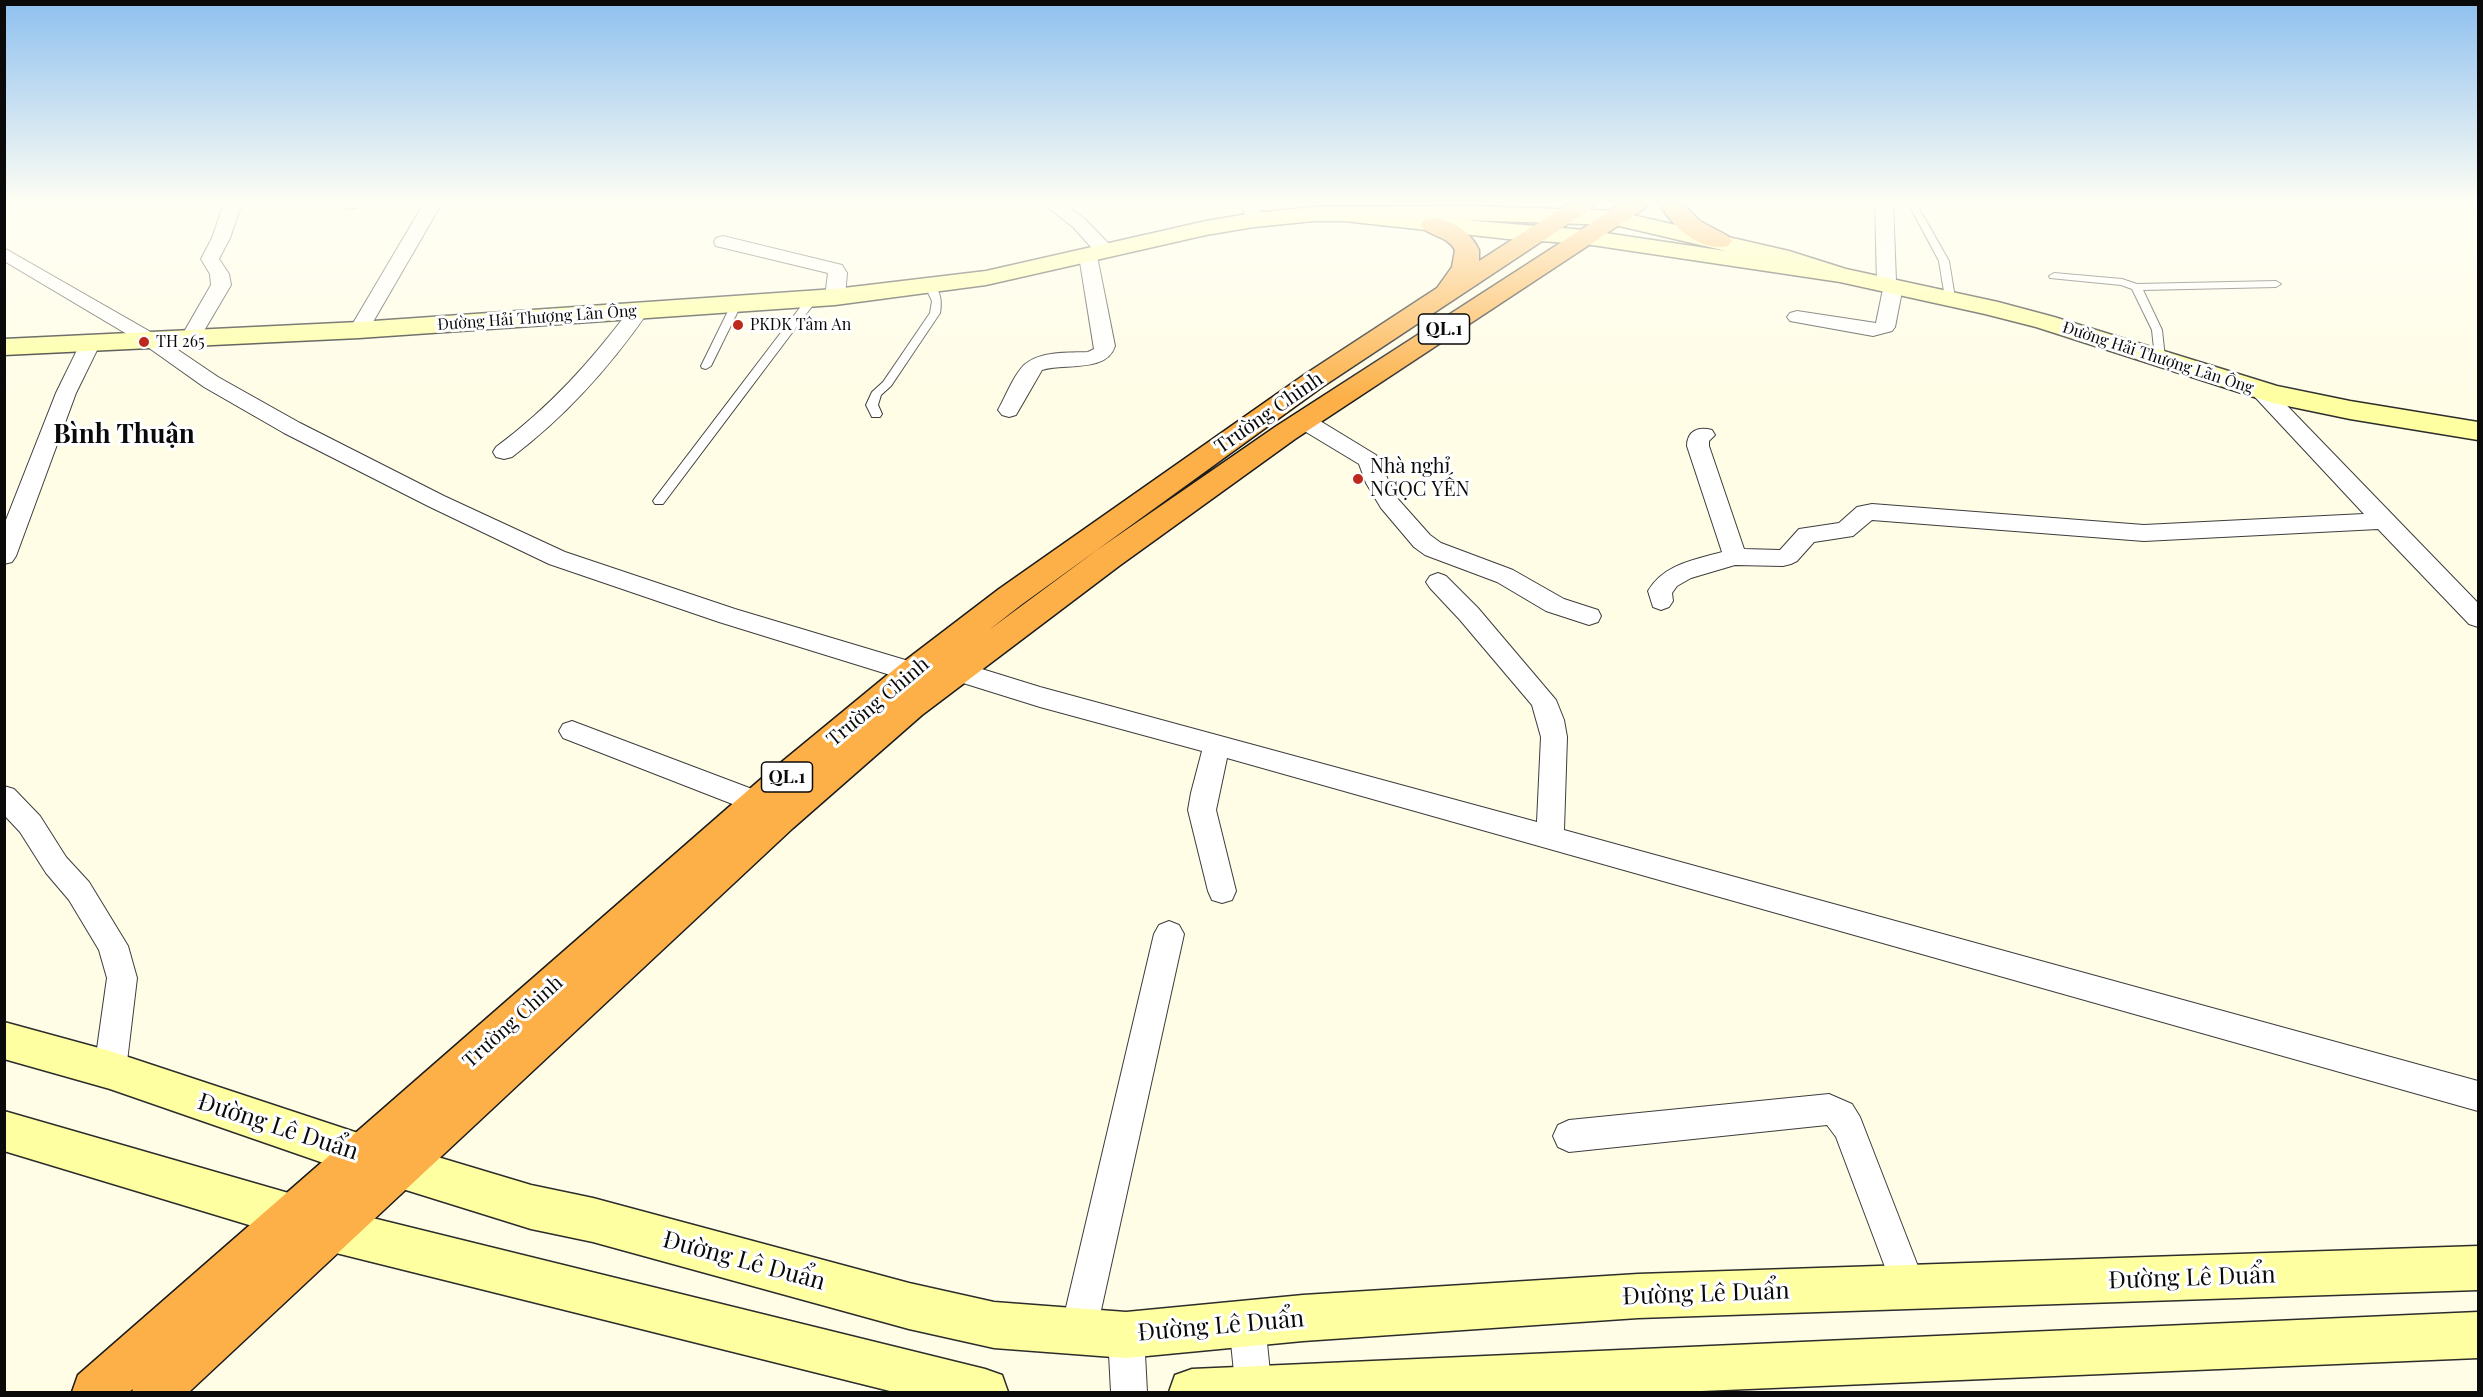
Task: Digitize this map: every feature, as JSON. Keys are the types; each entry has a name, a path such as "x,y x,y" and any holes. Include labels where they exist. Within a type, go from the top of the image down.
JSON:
{"highway":[{"path":"1445,294 1464,273 1465,268"},
{"name":"Trường Chinh","path":"381,1161 424,1102 758,803 913,672 1010,597 1313,381 1484,268"},
{"name":"Trường Chinh","path":"95,1392 312,1223 910,706 1108,558 1304,421 1537,268"},
{"name":"Trường Chinh","path":"155,1392 312,1223"}],"street":[{"path":"30,268 149,339 211,382 292,428 436,501 557,558 728,616 913,672"},
{"path":"191,337 221,285 222,278 218,268"},
{"path":"359,330 395,268"},
{"path":"823,298 838,273 833,268"},
{"name":"Đường Hải Thượng Lãn Ông","path":"4,347 359,330 736,305 930,286 986,278 1031,268"},
{"path":"1009,410 1029,372 1035,366 1050,361 1092,358 1103,353 1105,346 1098,268"},
{"name":"Đường Hải Thượng Lãn Ông","path":"1794,268 1890,285 2052,324 2260,390 2329,406 2478,430"},
{"name":"Đường Hải Thượng Lãn Ông","path":"1819,268 1840,275"},
{"path":"1797,317 1873,330 1886,327 1890,285 1889,268"},
{"path":"504,452 558,410 602,362 638,312"},
{"path":"4,556 11,528 66,393 91,342"},
{"path":"2260,390 2478,618"},
{"path":"1304,421 1368,460 1377,483 1389,503 1422,541 1433,549 1505,576 1547,601 1589,616"},
{"path":"1704,435 1698,438 1698,446 1735,557"},
{"path":"1661,601 1660,591 1669,580 1683,572 1735,557 1783,558 1789,555 1807,535 1845,530 1850,528 1864,513 1872,512 2144,533 2384,522"},
{"path":"1438,582 1469,614 1543,700 1554,737 1550,837"},
{"path":"956,671 1052,701 1550,837 2478,1096"},
{"path":"572,731 758,803"},
{"path":"1217,745 1202,810 1222,891"},
{"path":"4,797 30,824 56,865 79,891 113,946 122,978 110,1070"},
{"path":"1078,1333 1169,934"},
{"name":"Đường Lê Duẩn","path":"4,1040 110,1070 381,1161 531,1207 593,1220 909,1306 994,1326 1126,1335 1247,1323 1638,1296 2478,1268"},
{"path":"1569,1136 1828,1109 1841,1115 1849,1128 1909,1287"},
{"path":"4,1131 312,1223 900,1382 986,1392"},
{"path":"1247,1323 1253,1391"},
{"path":"1126,1335 1129,1392"},
{"path":"1192,1392 2478,1335"}],"lane":[{"path":"1945,268 1950,298"},
{"path":"2054,276 2122,282 2136,287 2276,284"},
{"path":"876,414 872,405 876,394 887,384 935,313 937,301 930,286"},
{"path":"2136,287 2157,330 2160,358"},
{"path":"659,501 823,298"},
{"path":"706,366 736,305"}],"place":[{"name":"PKDK Tâm An","path":"738,325"},
{"name":"TH 265","path":"144,342"},
{"name":"Nhà nghỉ NGỌC YẾN","path":"1358,479"}],"district":[{"name":"Bình Thuận","path":"124,435"}]}
